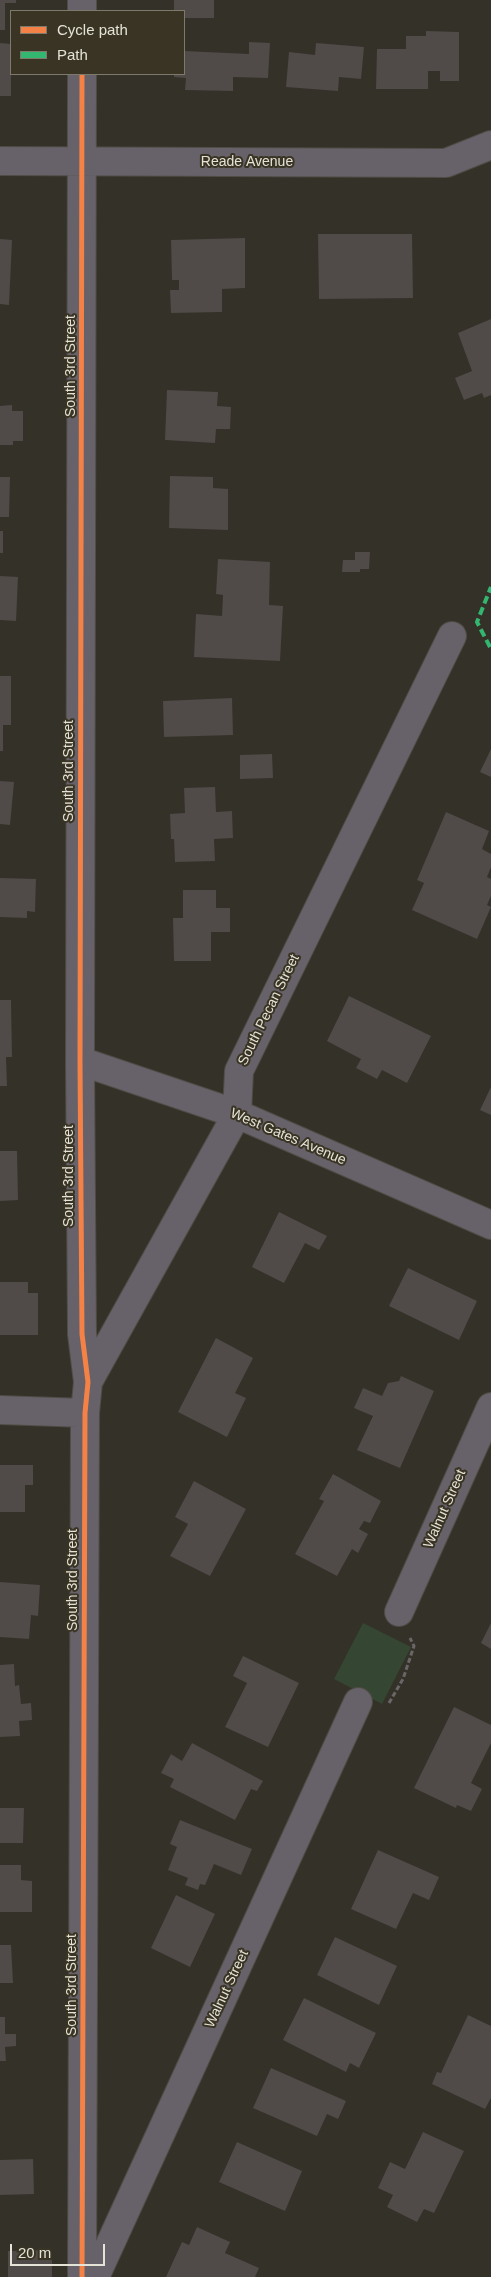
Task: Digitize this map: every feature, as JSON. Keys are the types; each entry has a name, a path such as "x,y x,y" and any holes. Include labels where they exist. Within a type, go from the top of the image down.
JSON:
{"street":[{"name":"South 3rd Street","path":"82,75 80,1062 82,1334 88,1382 85,1413 82,2277"},
{"name":"Reade Avenue","path":"0,161 446,162 491,145"},
{"name":"South Pecan Street","path":"88,1382 237,1114 239,1071 452,636"},
{"name":"West Gates Avenue","path":"80,1062 237,1114 491,1225"},
{"name":"Walnut Street","path":"399,1612 491,1406"},
{"path":"0,1410 85,1413"},
{"name":"Walnut Street","path":"95,2277 358,1702"}],"path":[{"path":"385,1709 403,1679 414,1646 399,1612"}],"green space":[{"path":"363,1623 411,1647 382,1704 334,1679"}],"building":[{"path":"0,0 16,0 16,3 5,3 5,30 0,30"},
{"path":"174,0 214,0 214,18 185,18 185,10 174,10"},
{"path":"426,31 459,32 459,81 440,81 440,71 428,71 428,89 376,89 377,49 406,49 406,36 426,36"},
{"path":"249,42 270,43 268,78 233,77 233,91 185,90 186,78 174,77 174,75 185,75 185,51 249,54"},
{"path":"0,43 10,44 11,96 0,96"},
{"path":"316,43 364,47 361,79 339,77 338,91 286,87 289,52 315,55"},
{"path":"318,234 412,234 413,298 319,299"},
{"path":"245,238 245,288 222,289 222,312 171,313 170,290 179,290 179,280 172,280 171,240"},
{"path":"0,239 12,240 9,305 0,304"},
{"path":"491,319 491,395 484,398 482,393 464,400 455,378 472,371 458,333"},
{"path":"167,390 218,392 217,406 231,407 230,429 216,429 215,443 165,440"},
{"path":"12,405 12,411 23,411 23,441 13,441 13,445 0,445 0,406"},
{"path":"170,476 213,477 213,488 228,489 228,530 169,528"},
{"path":"0,477 10,477 9,517 0,517"},
{"path":"0,531 3,531 3,553 0,553"},
{"path":"355,552 370,552 369,569 360,569 360,572 342,572 343,560 355,560"},
{"path":"218,559 270,562 269,605 283,606 280,661 194,657 196,614 222,616 223,595 216,594"},
{"path":"0,576 18,577 16,621 0,620"},
{"path":"0,676 11,676 11,725 3,725 3,751 0,751"},
{"path":"232,698 233,735 164,737 163,701"},
{"path":"491,749 491,777 480,772"},
{"path":"272,754 273,778 240,779 240,755"},
{"path":"0,781 14,782 10,825 0,824"},
{"path":"215,787 216,812 232,811 233,838 214,839 215,861 175,862 174,839 171,839 170,814 185,813 184,788"},
{"path":"446,812 489,831 482,849 491,854 491,867 487,877 491,879 491,896 487,905 491,907 477,939 412,910 424,883 417,880"},
{"path":"0,878 36,879 35,912 27,911 27,918 0,917"},
{"path":"183,890 216,890 216,908 230,908 230,932 211,932 211,961 174,961 173,918 183,918"},
{"path":"349,996 431,1036 407,1083 382,1070 377,1079 356,1068 361,1059 327,1041"},
{"path":"0,1000 11,1000 12,1057 6,1057 7,1086 0,1086"},
{"path":"491,1087 491,1115 480,1110"},
{"path":"0,1151 17,1151 18,1200 0,1201"},
{"path":"279,1212 327,1236 319,1250 305,1243 284,1283 252,1267"},
{"path":"408,1268 477,1301 459,1340 389,1306"},
{"path":"0,1282 28,1282 28,1293 38,1293 38,1335 0,1335"},
{"path":"216,1338 253,1358 235,1393 246,1398 227,1437 178,1412"},
{"path":"401,1376 434,1391 400,1468 357,1450 373,1416 354,1408 363,1388 382,1396 388,1383 399,1381"},
{"path":"0,1465 33,1465 33,1485 25,1485 25,1512 0,1512"},
{"path":"333,1474 381,1501 370,1523 364,1521 359,1529 368,1534 358,1553 352,1549 337,1576 295,1554 324,1501 319,1499"},
{"path":"194,1481 246,1509 210,1576 170,1556 188,1524 175,1517"},
{"path":"0,1582 40,1585 38,1616 31,1615 29,1639 0,1637"},
{"path":"491,1623 491,1649 481,1643"},
{"path":"243,1656 299,1683 268,1747 225,1727 247,1683 233,1676"},
{"path":"14,1664 15,1686 19,1685 21,1704 31,1703 32,1720 19,1721 20,1736 0,1737 0,1665"},
{"path":"454,1707 491,1725 491,1743 471,1783 482,1789 471,1811 457,1805 456,1808 414,1788"},
{"path":"192,1743 263,1781 257,1791 251,1789 235,1820 170,1787 174,1779 161,1773 171,1754 182,1761"},
{"path":"0,1808 24,1808 23,1843 0,1843"},
{"path":"180,1820 252,1849 241,1875 214,1864 205,1885 200,1884 198,1890 185,1885 188,1878 168,1870 177,1847 170,1844"},
{"path":"378,1850 439,1877 429,1900 413,1893 396,1929 351,1909"},
{"path":"0,1865 21,1865 21,1880 32,1881 32,1912 0,1912"},
{"path":"176,1895 215,1914 190,1967 151,1948"},
{"path":"335,1937 397,1966 379,2005 317,1975"},
{"path":"0,1945 11,1945 13,1983 0,1983"},
{"path":"304,1998 376,2033 359,2068 350,2063 346,2072 283,2040"},
{"path":"468,2015 491,2026 491,2098 485,2109 432,2084 437,2072 441,2073"},
{"path":"0,2017 5,2017 5,2034 16,2034 16,2046 5,2047 6,2061 0,2061"},
{"path":"271,2068 346,2101 338,2119 327,2114 317,2136 253,2108"},
{"path":"423,2132 464,2151 434,2213 424,2209 417,2222 387,2207 393,2195 378,2188 390,2162 405,2169"},
{"path":"237,2142 302,2171 285,2211 219,2182"},
{"path":"33,2159 34,2194 0,2195 0,2160"},
{"path":"197,2227 230,2242 225,2253 259,2268 255,2277 166,2277 182,2242 189,2245"},
{"path":"52,2250 52,2277 8,2277 8,2251"}],"marked path":[{"path":"490,647 477,622 491,587"}],"cycle path":[{"path":"82,75 80,1061 82,1334 88,1382 85,1413 82,2277"}]}
